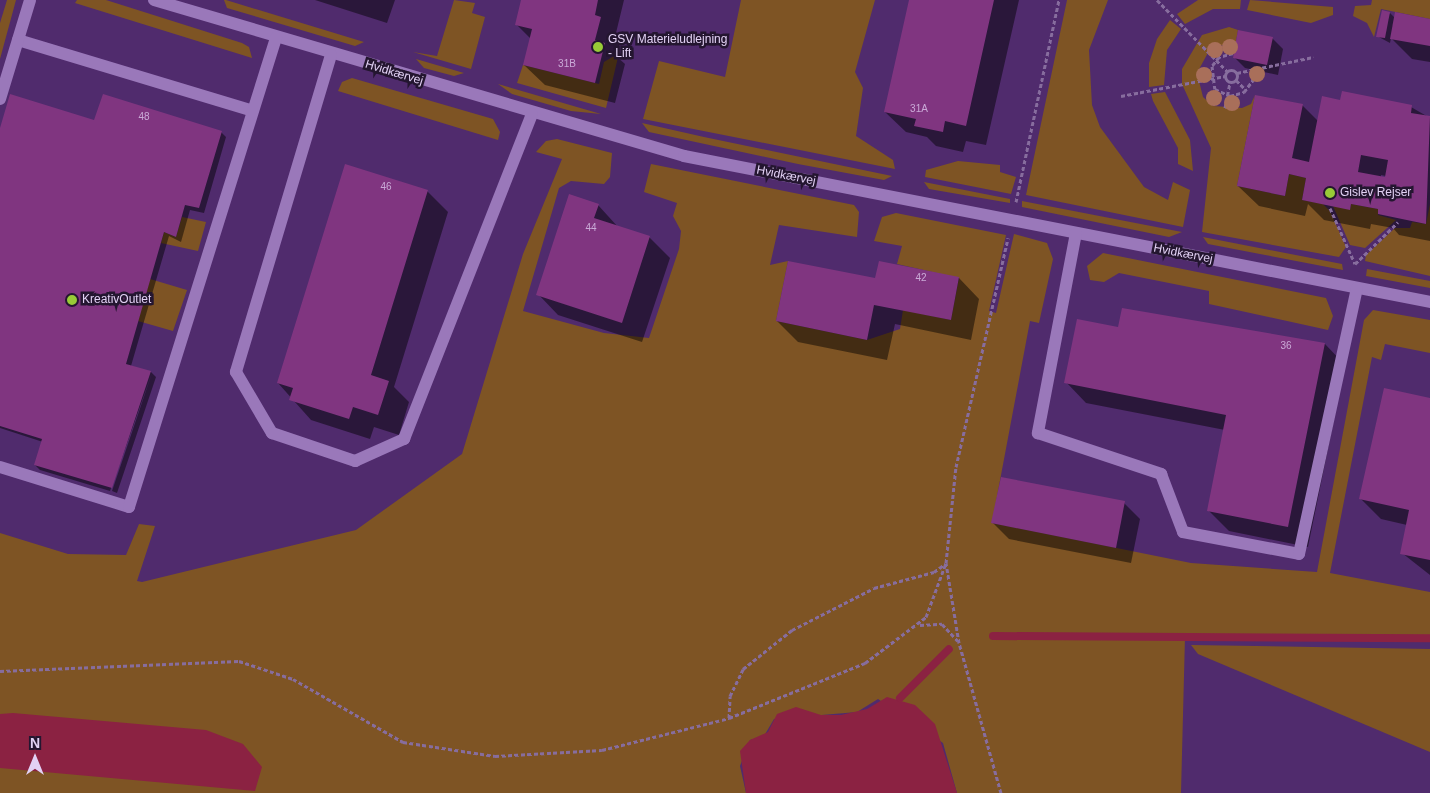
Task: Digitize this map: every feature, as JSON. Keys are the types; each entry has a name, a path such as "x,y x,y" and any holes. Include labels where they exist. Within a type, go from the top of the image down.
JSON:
{"street":[{"path":"0,99 30,0"},
{"name":"Hvidkærvej","path":"162,1 331,55 684,156 1430,302"},
{"path":"0,467 129,507 276,37"},
{"path":"18,40 253,111"},
{"path":"331,55 236,372 272,433 355,461 404,439 532,114"},
{"path":"1076,232 1038,433 1161,474 1182,532 1299,554 1357,288"}],"path":[{"path":"912,629 933,606 946,563 956,467 1059,0"},
{"path":"1157,0 1227,71 1237,74 1313,57"},
{"path":"1233,52 1216,60 1210,79 1216,89 1227,95 1246,90"},
{"path":"1225,76 1227,71"},
{"path":"1246,90 1252,71"},
{"path":"1236,80 1237,74"},
{"path":"1121,96 1225,76"},
{"path":"1225,76 1230,82"},
{"path":"1236,80 1246,90"},
{"path":"1230,82 1236,80"},
{"path":"1225,108 1230,82"},
{"path":"1330,208 1355,264 1398,222"},
{"path":"946,563 959,643 1001,793"},
{"path":"728,718 730,696 744,669 792,630 874,588 934,572 946,563"},
{"path":"0,671 239,660 293,679 402,742 495,756 602,750 728,718 843,675 926,621 942,624 959,643"}],"shaded area":[{"path":"0,0 1430,0 1430,793 0,793"},
{"path":"7,0 16,0 0,59 0,23"},
{"path":"77,0 106,0 242,43 249,47 252,58 75,3"},
{"path":"224,0 364,42 355,46 227,8"},
{"path":"454,0 475,3 472,13 485,17 471,69 413,52 437,56"},
{"path":"741,0 875,0 855,72 863,88 856,136 893,160 895,169 643,119 659,61 725,77"},
{"path":"1067,0 1108,0 1089,50 1092,105 1100,127 1144,187 1168,200 1173,182 1190,190 1183,227 1026,195"},
{"path":"1198,0 1241,0 1240,9 1213,9 1185,24 1177,14"},
{"path":"1250,0 1333,7 1333,15 1311,23 1247,10"},
{"path":"1372,0 1430,0 1430,19 1381,9 1374,37 1367,23 1353,16 1355,6 1371,5"},
{"path":"1170,20 1181,29 1167,50 1164,85 1149,87 1149,63 1157,39"},
{"path":"1229,27 1238,30 1236,41 1210,49 1197,73 1203,97 1213,106 1242,108 1251,104 1255,95 1237,186 1285,196 1289,174 1306,178 1302,200 1323,204 1330,211 1346,247 1339,257 1202,232 1211,148 1182,84 1182,69 1202,35"},
{"path":"619,53 606,108 517,83 523,65 599,84 604,62"},
{"path":"416,59 464,73 454,76 424,68"},
{"path":"352,78 493,119 500,132 498,140 338,91 342,82"},
{"path":"498,84 601,114 571,111 512,94"},
{"path":"1165,92 1190,140 1193,171 1178,164 1178,148 1153,101 1151,94"},
{"path":"642,123 892,176 884,180 798,164 649,132"},
{"path":"557,139 612,153 610,177 604,184 571,181 559,188 523,311 604,333 649,338 679,249 681,231 673,216 677,203 644,192 651,164 854,205 859,212 857,237 779,225 770,265 788,261 776,321 867,340 900,329 903,310 951,320 959,278 897,264 902,246 874,241 882,217 896,213 1006,235 989,311 996,313 1014,234 1047,243 1053,259 1039,323 1030,321 992,523 1191,563 1317,572 1364,320 1373,310 1430,320 1430,353 1385,344 1381,360 1372,357 1330,573 1430,592 1430,638 1185,637 1181,793 957,793 943,743 878,699 857,712 774,719 764,736 750,740 740,766 746,793 0,793 0,533 68,554 126,555 139,524 155,526 137,581 142,582 356,530 462,454 523,254 562,159 536,152 546,141"},
{"path":"958,161 1000,165 1000,172 1016,177 1011,194 925,177 926,170"},
{"path":"924,182 1010,199 1010,203 929,189"},
{"path":"1022,201 1182,232 1169,237 1022,207"},
{"path":"1351,204 1378,209 1378,215 1396,220 1365,248 1350,245 1333,206 1350,209"},
{"path":"1430,204 1430,276 1365,261 1366,255 1395,228 1410,228 1412,222 1426,224"},
{"path":"182,217 206,222 198,251 161,243 164,232 176,237"},
{"path":"1203,237 1342,264 1343,270 1208,244"},
{"path":"1103,253 1326,298 1333,316 1328,330 1209,304 1209,291 1119,273 1104,282 1090,280 1087,266"},
{"path":"1367,269 1430,281 1430,288 1366,276"},
{"path":"150,279 187,290 173,331 138,321"},
{"path":"1191,645 1430,649 1430,752 1198,654"},
{"path":"887,697 915,705 935,724 957,793 746,793 740,751 750,740 768,732 777,714 796,707 821,715 841,715 867,709"},
{"path":"13,713 206,730 243,744 262,767 255,791 0,768 0,714"}],"building":[{"path":"521,0 598,0 595,15 601,17 595,40 605,43 595,83 523,65 532,29 515,25"},
{"path":"909,0 994,0 966,126 945,121 943,132 914,126 916,119 884,112"},
{"path":"1382,10 1390,12 1385,38 1376,37"},
{"path":"1395,12 1430,19 1430,46 1390,39"},
{"path":"1238,30 1273,37 1267,65 1233,58"},
{"path":"1342,91 1412,105 1411,113 1430,116 1426,224 1378,214 1378,209 1351,204 1350,210 1302,200 1306,178 1289,174 1285,196 1237,186 1255,95 1303,104 1292,158 1309,162 1322,96 1340,100","holes":["1361,155 1388,160 1385,177 1358,172"]},
{"name":"KreativOutlet","path":"10,94 94,120 103,94 222,131 199,208 185,205 176,237 164,232 126,364 151,371 112,488 34,465 42,439 0,426 0,128"},
{"path":"345,164 428,190 371,375 389,381 378,415 353,407 349,419 289,400 293,388 277,383"},
{"path":"569,194 599,204 594,218 650,236 622,323 536,295"},
{"path":"788,261 875,278 879,261 959,277 951,320 874,305 867,340 776,321"},
{"path":"1122,308 1325,343 1288,527 1207,511 1226,415 1064,383 1077,319 1118,327"},
{"path":"1384,388 1430,398 1430,560 1400,554 1409,510 1359,499"},
{"path":"1001,477 1125,501 1116,548 991,523"}],"waterway":[{"path":"993,636 1430,638"},
{"path":"900,698 949,649"}],"place":[{"name":"GSV Materieludlejning - Lift","path":"598,47"},
{"name":"Gislev Rejser","path":"1330,193"},
{"name":"KreativOutlet","path":"72,300"}]}
